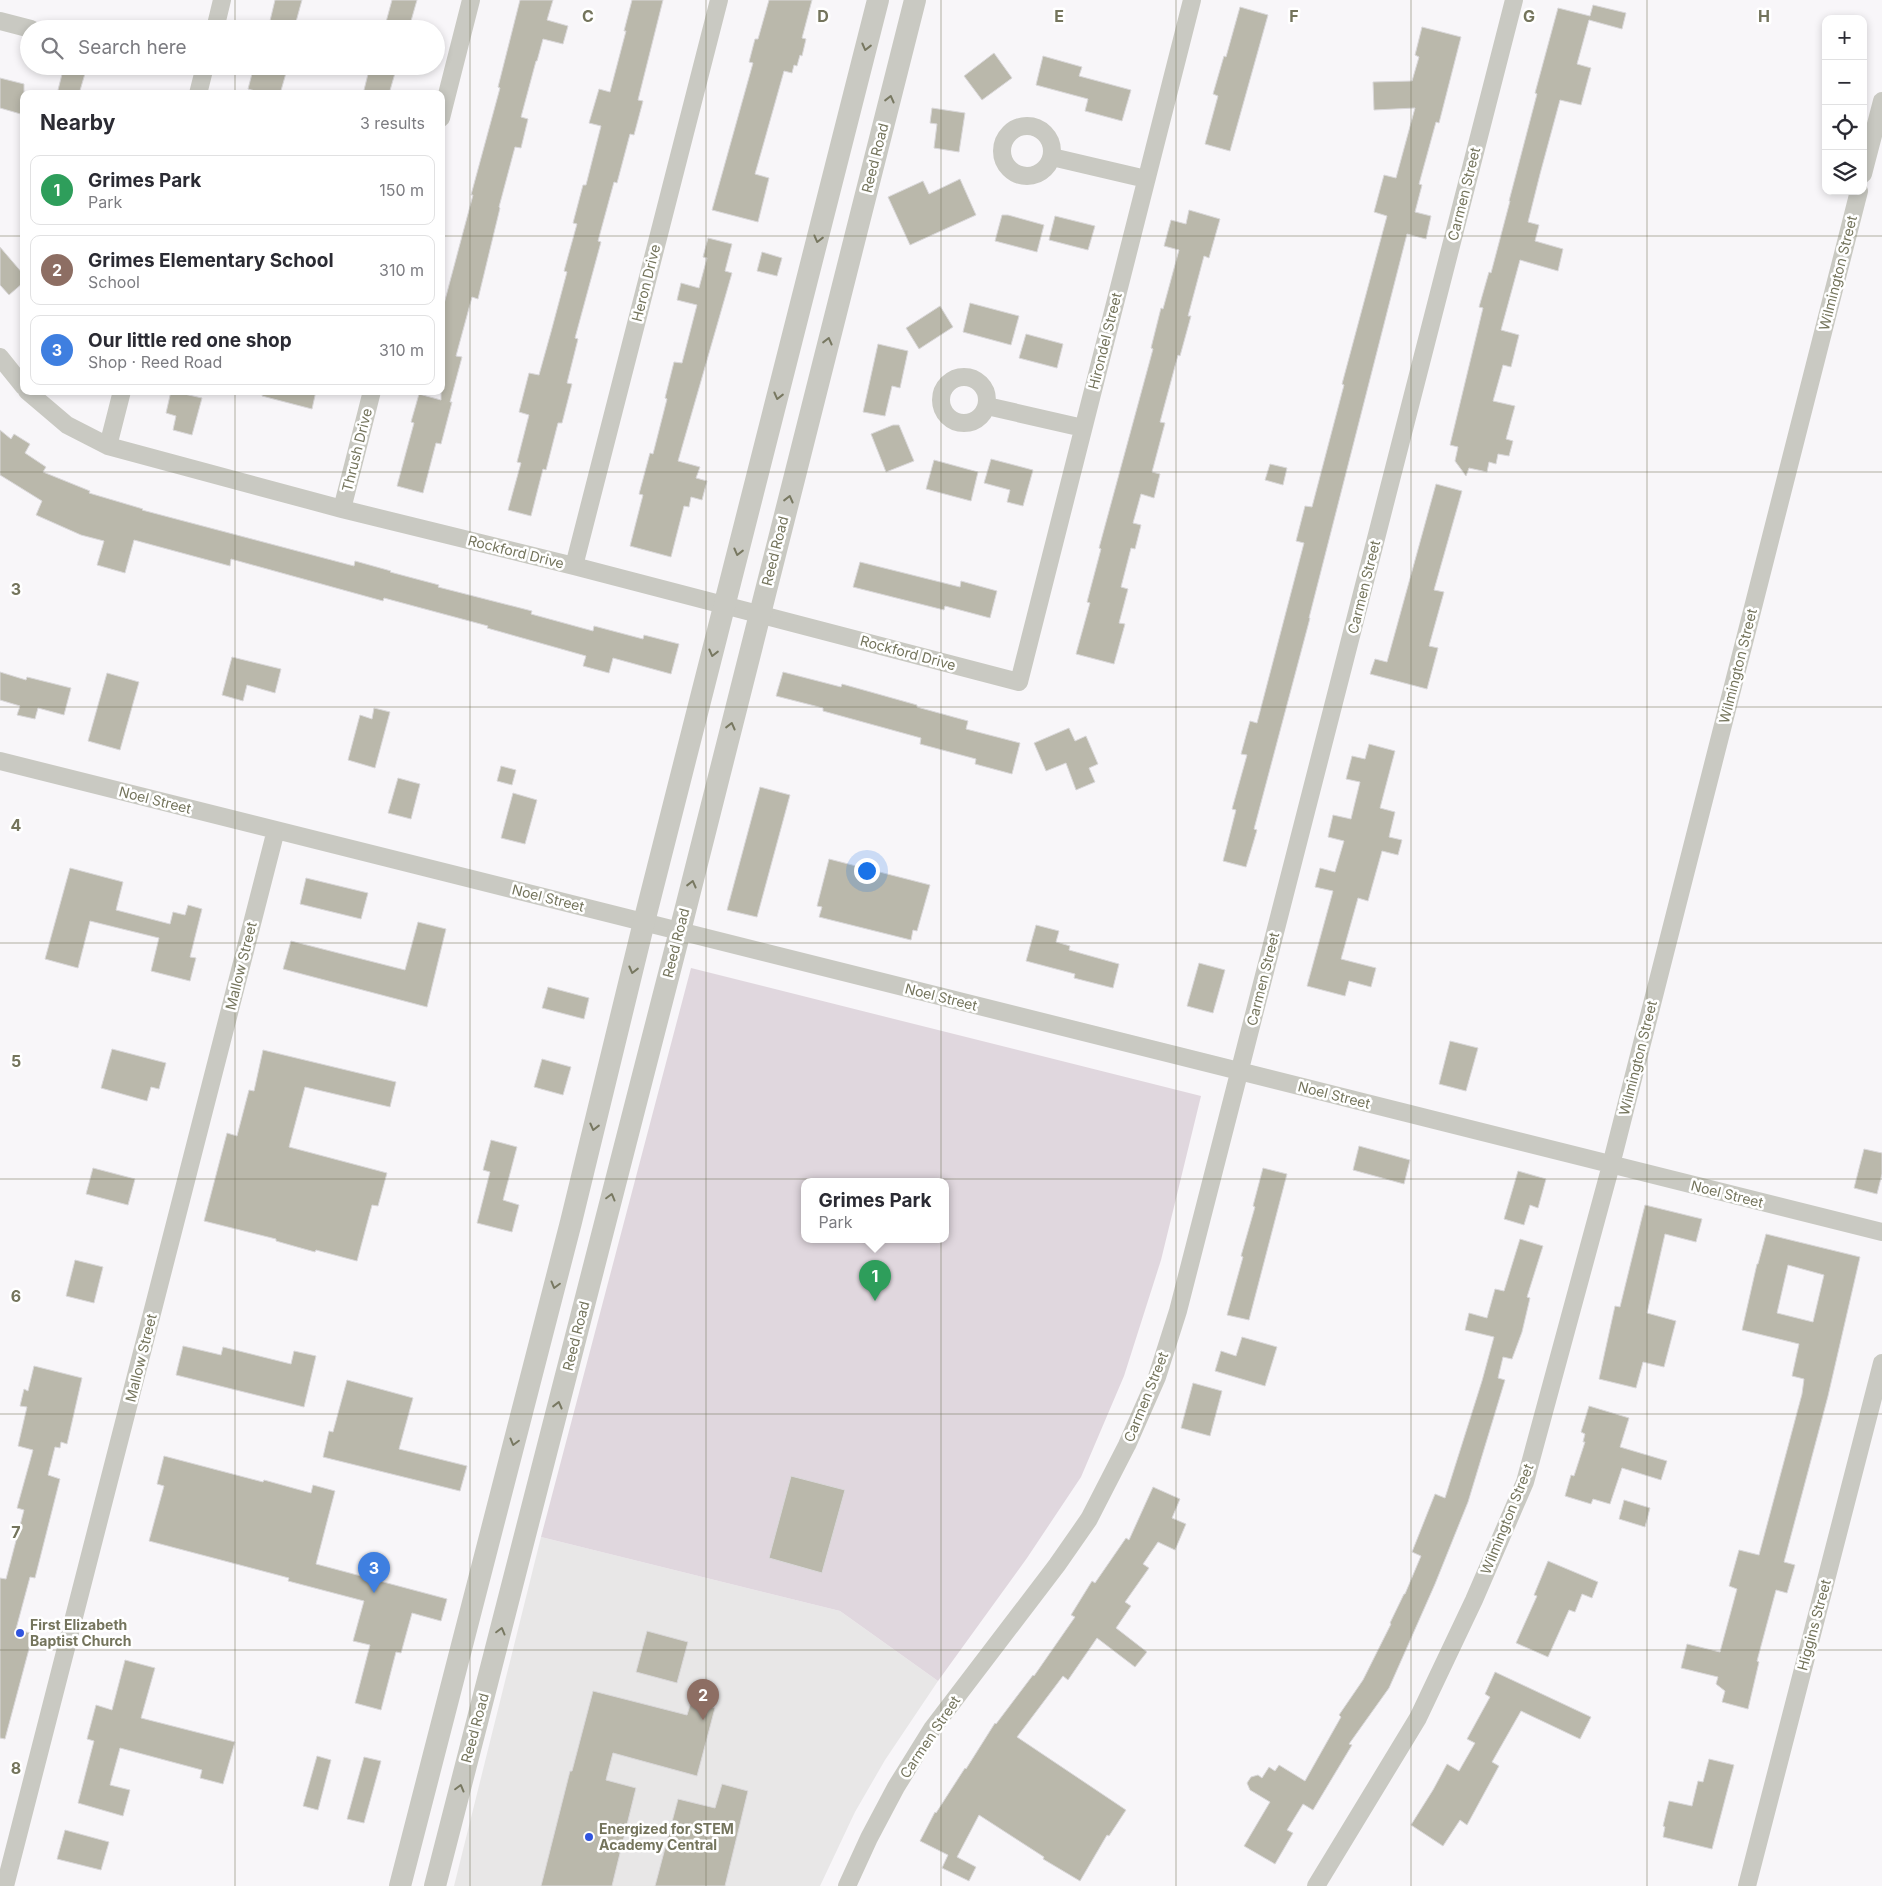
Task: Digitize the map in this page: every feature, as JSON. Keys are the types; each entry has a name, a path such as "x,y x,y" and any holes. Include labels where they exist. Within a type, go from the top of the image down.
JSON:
{"street":[{"path":"216,20 222,0"},
{"path":"445,102 471,0"},
{"name":"Heron Drive","path":"574,566 719,0"},
{"path":"400,1886 571,1222 644,922 878,0"},
{"name":"Reed Road","path":"435,1886 680,931 915,0"},
{"name":"Hirondel Street","path":"1019,682 1192,0"},
{"name":"Carmen Street","path":"847,1886 869,1838 896,1787 932,1729 1057,1565 1089,1519 1127,1445 1157,1377 1178,1311 1240,1072 1514,0"},
{"path":"0,21 20,26"},
{"path":"198,90 199,75"},
{"path":"1867,159 1882,101"},
{"path":"1052,157 1146,179"},
{"name":"Wilmington Street","path":"1316,1886 1418,1718 1474,1600 1525,1482 1611,1164 1858,195"},
{"path":"827,204 861,213"},
{"path":"0,357 20,382"},
{"name":"Rockford Drive","path":"32,395 67,425 108,446 342,509 574,566 1019,682"},
{"path":"108,446 121,395"},
{"name":"Thrush Drive","path":"342,509 371,395"},
{"path":"987,406 1083,428"},
{"name":"Noel Street","path":"0,761 1882,1232"},
{"name":"Mallow Street","path":"5,1886 276,830"},
{"path":"571,1222 602,1232"},
{"name":"Higgins Street","path":"1746,1886 1882,1363"},
{"path":"481,1572 514,1580"},
{"path":"418,1816 450,1823"}],"shaded area":[{"path":"691,968 1201,1096 1161,1260 1124,1376 1081,1477 1027,1558 938,1681 840,1611 541,1537"},
{"path":"541,1537 840,1611 938,1681 885,1760 855,1812 820,1886 454,1886"}],"building":[{"path":"275,0 302,0 296,20 270,20"},
{"path":"392,0 417,0 411,20 387,20"},
{"path":"520,0 553,0 547,20 568,26 563,44 543,39 536,61 521,117 528,119 521,148 515,147 478,299 472,297 456,356 462,357 450,402 452,402 441,444 436,443 423,493 397,486 414,423 411,422 419,395 441,400 441,395 445,395 445,300 500,88 498,87"},
{"path":"632,0 663,0 638,100 643,101 634,135 630,134 617,183 614,182 598,241 601,242 575,338 578,339 567,383 572,384 562,423 558,423 546,470 543,469 531,516 508,510 521,463 517,462 529,415 519,412 529,373 539,375 551,332 567,272 564,271 577,224 573,223 583,185 586,185 601,126 589,123 599,89 610,92"},
{"path":"769,0 812,0 802,38 806,39 802,56 800,55 797,66 794,65 792,73 784,71 755,174 769,178 758,222 712,210 753,63 749,62 755,39 758,39"},
{"path":"1593,5 1626,13 1622,29 1589,20 1577,64 1591,68 1581,105 1560,100 1540,174 1528,222 1539,225 1535,241 1563,249 1558,271 1520,260 1501,330 1519,335 1511,367 1503,365 1493,401 1515,406 1506,439 1513,441 1509,456 1498,454 1496,464 1489,462 1487,472 1469,468 1466,476 1455,461 1458,447 1450,445 1483,308 1479,307 1489,272 1491,273 1510,201 1537,94 1535,93 1558,8 1590,16"},
{"path":"1240,7 1268,15 1230,151 1205,144 1218,96 1213,94"},
{"path":"1422,27 1461,37 1439,123 1436,122 1419,184 1422,185 1415,212 1431,216 1426,239 1407,234 1310,618 1254,829 1257,830 1246,867 1223,861 1236,810 1232,809 1247,755 1241,754 1250,721 1257,723 1304,543 1296,541 1305,506 1312,507 1344,385 1342,384 1387,216 1374,212 1384,175 1396,178 1415,108 1374,110 1373,82 1412,81 1419,57 1415,55"},
{"path":"994,53 1012,78 982,100 964,76"},
{"path":"1043,56 1082,67 1079,76 1131,90 1122,121 1085,111 1088,99 1036,85"},
{"path":"62,75 85,75 80,90 58,90"},
{"path":"252,75 285,75 281,90 248,89"},
{"path":"368,75 394,75 390,90 364,90"},
{"path":"0,78 24,84 24,90 20,90 20,114 0,108"},
{"path":"932,108 965,113 959,152 934,148 937,124 930,123"},
{"path":"960,179 976,215 910,245 888,197 923,181 929,194"},
{"path":"1189,210 1220,219 1209,258 1204,256 1188,316 1191,316 1180,356 1178,355 1160,422 1165,423 1152,472 1160,474 1154,498 1141,494 1133,523 1141,525 1135,549 1131,548 1121,587 1128,589 1119,623 1125,624 1114,664 1076,654 1090,603 1087,602 1101,549 1099,548 1153,349 1151,348 1161,308 1163,309 1179,250 1164,246 1171,220 1186,224"},
{"path":"1002,215 1044,225 1037,252 995,241"},
{"path":"1055,216 1095,226 1088,250 1049,240"},
{"path":"708,238 732,244 725,271 732,273 678,461 700,467 696,478 707,481 702,500 691,497 689,507 684,506 671,557 630,546 643,495 639,494 650,453 653,454 674,362 682,363 697,305 677,300 681,283 699,288 707,258 703,257"},
{"path":"0,247 20,270 20,285 9,295 0,285"},
{"path":"762,252 782,258 777,276 757,271"},
{"path":"970,303 1019,316 1011,345 963,332"},
{"path":"940,306 953,327 919,349 906,328"},
{"path":"1026,334 1063,344 1057,368 1019,358"},
{"path":"878,344 908,351 900,388 892,386 885,416 863,412"},
{"path":"170,395 189,395 202,398 192,435 173,430 176,416 166,413"},
{"path":"262,395 315,395 312,409"},
{"path":"893,425 899,425 914,461 886,472 871,434"},
{"path":"0,430 11,439 14,434 30,444 25,453 46,467 43,472 90,491 89,493 142,510 354,566 355,561 439,585 438,587 532,611 531,614 593,631 594,626 643,639 644,635 679,644 671,674 613,658 609,673 583,666 586,656 487,628 488,626 384,598 383,601 231,559 230,566 134,540 125,573 97,565 104,541 81,535 36,515 42,501 0,475"},
{"path":"991,459 1033,470 1023,506 1007,502 1010,490 984,483"},
{"path":"934,460 978,472 971,501 926,489"},
{"path":"1270,464 1287,468 1283,485 1265,480"},
{"path":"1436,484 1462,491 1434,590 1444,592 1429,646 1438,648 1427,689 1370,674 1375,659 1387,662"},
{"path":"860,562 960,587 961,581 997,591 990,618 945,606 944,610 853,587"},
{"path":"232,657 281,669 275,693 247,685 243,701 222,695"},
{"path":"0,672 26,680 27,677 71,688 64,715 38,708 35,719 17,715 20,706 0,700"},
{"path":"783,672 841,687 842,684 917,705 917,707 968,721 966,729 1020,743 1012,774 975,764 976,759 920,744 921,738 823,711 823,708 776,696"},
{"path":"107,673 139,682 120,750 88,741"},
{"path":"374,708 390,712 375,768 348,760 360,715 372,719"},
{"path":"1069,728 1075,741 1086,736 1098,764 1089,768 1095,782 1076,790 1066,763 1046,771 1034,743"},
{"path":"1369,744 1395,751 1380,808 1395,812 1389,837 1402,840 1398,855 1382,851 1368,901 1358,898 1341,959 1376,968 1371,987 1349,981 1345,996 1307,986 1333,891 1315,887 1320,868 1335,872 1344,841 1328,837 1333,815 1351,819 1360,782 1346,779 1352,756 1365,759"},
{"path":"501,766 516,770 512,785 497,781"},
{"path":"398,778 420,784 411,819 388,813"},
{"path":"760,787 790,795 757,917 727,910"},
{"path":"513,793 537,800 525,844 501,838"},
{"path":"829,859 930,885 917,931 913,930 911,940 819,917 822,907 817,906"},
{"path":"70,868 123,882 116,910 170,924 173,912 185,915 188,905 202,909 190,957 196,958 190,981 151,971 159,938 90,921 78,968 45,959"},
{"path":"306,878 368,893 361,919 300,904"},
{"path":"418,922 446,929 427,1007 283,969 291,941 405,970"},
{"path":"1036,925 1059,931 1056,942 1070,946 1069,950 1119,964 1113,988 1074,978 1075,974 1026,961"},
{"path":"1199,963 1225,970 1213,1013 1187,1006"},
{"path":"548,987 589,998 584,1019 542,1008"},
{"path":"1450,1041 1478,1048 1466,1091 1439,1084"},
{"path":"112,1049 166,1063 159,1089 151,1087 147,1101 101,1088"},
{"path":"263,1050 396,1082 390,1107 305,1087 289,1147 387,1173 378,1206 372,1205 357,1261 316,1250 315,1252 276,1241 276,1239 204,1221 227,1133 237,1136 249,1090 254,1091"},
{"path":"542,1059 571,1067 563,1095 534,1087"},
{"path":"491,1140 517,1147 503,1200 519,1205 512,1232 477,1223 490,1172 483,1170"},
{"path":"1359,1146 1410,1160 1404,1184 1353,1170"},
{"path":"1864,1149 1882,1153 1882,1174 1877,1194 1854,1188"},
{"path":"93,1168 135,1179 128,1205 86,1194"},
{"path":"1263,1168 1287,1174 1249,1320 1227,1315 1243,1257 1241,1256 1255,1207 1253,1206"},
{"path":"1518,1171 1546,1179 1538,1208 1530,1205 1524,1225 1504,1219"},
{"path":"1645,1205 1702,1219 1696,1242 1665,1234 1647,1313 1676,1321 1664,1367 1643,1362 1636,1388 1599,1379 1615,1306 1620,1307"},
{"path":"1766,1234 1860,1257 1828,1396 1784,1562 1795,1565 1787,1593 1776,1590 1757,1661 1759,1662 1748,1709 1722,1702 1725,1691 1716,1684 1718,1677 1681,1668 1687,1644 1720,1652 1737,1589 1729,1586 1739,1550 1759,1555 1802,1394 1804,1379 1792,1376 1799,1344 1742,1330","holes":["1788,1265 1824,1275 1813,1322 1777,1313"]},
{"path":"1520,1239 1543,1246 1527,1297 1530,1298 1522,1332 1512,1359 1503,1357 1498,1378 1505,1380 1468,1502 1435,1584 1389,1688 1349,1744 1352,1745 1313,1810 1303,1804 1287,1830 1293,1833 1275,1864 1244,1846 1270,1802 1250,1790 1247,1783 1251,1777 1258,1775 1262,1778 1269,1767 1275,1771 1279,1765 1305,1781 1341,1717 1339,1715 1363,1680 1391,1624 1421,1556 1412,1552 1435,1494 1445,1498 1482,1381 1494,1337 1465,1330 1469,1313 1487,1318 1495,1289 1504,1291"},
{"path":"75,1260 103,1267 94,1303 66,1296"},
{"path":"1242,1337 1277,1347 1265,1386 1215,1371 1221,1351 1236,1356"},
{"path":"183,1346 221,1355 223,1347 291,1364 294,1351 316,1356 304,1407 176,1375"},
{"path":"34,1366 82,1378 67,1444 61,1442 60,1448 55,1447 48,1475 60,1479 35,1578 30,1577 16,1629 33,1634 5,1739 0,1738 0,1578 6,1579 24,1510 17,1508 33,1450 18,1446 27,1407 20,1406 24,1389 28,1391"},
{"path":"347,1380 413,1398 399,1449 467,1466 460,1491 323,1457 329,1431 333,1432"},
{"path":"1193,1383 1222,1391 1210,1436 1181,1428"},
{"path":"1589,1406 1629,1418 1620,1447 1667,1461 1661,1480 1622,1468 1610,1504 1593,1499 1591,1504 1565,1496 1571,1475 1574,1476 1585,1442 1583,1442 1585,1434 1581,1432"},
{"path":"164,1456 311,1493 313,1485 335,1491 316,1564 447,1599 441,1621 412,1613 401,1653 396,1652 381,1710 355,1703 370,1645 353,1641 364,1601 288,1581 289,1578 149,1541 164,1486 157,1484"},
{"path":"791,1476 845,1490 822,1573 769,1558"},
{"path":"1153,1487 1180,1499 1172,1518 1186,1524 1175,1550 1158,1542 1143,1564 1149,1568 1125,1602 1131,1606 1116,1628 1147,1652 1135,1667 1097,1638 1068,1680 1063,1676 1017,1737 1126,1810 1109,1836 1107,1835 1080,1881 1043,1859 1044,1857 979,1815 957,1857 976,1867 969,1881 942,1868 948,1855 920,1841 935,1812 966,1769 995,1723 1034,1676 1075,1617 1071,1615 1092,1581 1095,1583 1126,1538 1129,1540"},
{"path":"1624,1500 1650,1508 1645,1527 1619,1519"},
{"path":"1548,1561 1598,1582 1592,1598 1582,1594 1575,1612 1569,1610 1548,1657 1516,1643 1537,1596 1534,1595"},
{"path":"647,1631 688,1642 677,1683 636,1672"},
{"path":"125,1660 155,1668 141,1718 235,1742 223,1784 200,1778 202,1770 120,1748 110,1785 130,1790 123,1816 78,1803 94,1741 87,1739 96,1705 112,1710"},
{"path":"1495,1672 1591,1717 1580,1739 1521,1711 1492,1762 1499,1766 1467,1825 1460,1820 1443,1846 1411,1825 1447,1764 1459,1771 1475,1743 1467,1739 1490,1697 1485,1694"},
{"path":"593,1691 687,1715 691,1702 715,1708 697,1776 613,1753 606,1780 636,1788 612,1886 541,1886 570,1771 572,1771"},
{"path":"317,1756 331,1760 318,1810 303,1806"},
{"path":"364,1757 381,1761 364,1823 347,1819"},
{"path":"1709,1759 1734,1765 1712,1849 1663,1837 1665,1827 1663,1826 1669,1801 1692,1806 1698,1781 1703,1782"},
{"name":"Energized for STEM Academy Central","path":"722,1784 748,1791 725,1886 655,1886 678,1799 715,1808"},
{"path":"65,1830 109,1842 101,1870 57,1859"}],"place":[{"name":"Grimes Park","path":"875,1301"},
{"name":"Our little red one shop","path":"374,1593"},
{"name":"First Elizabeth Baptist Church","path":"20,1633"},
{"name":"Grimes Elementary School","path":"703,1720"},
{"name":"Energized for STEM Academy Central","path":"589,1837"}]}
